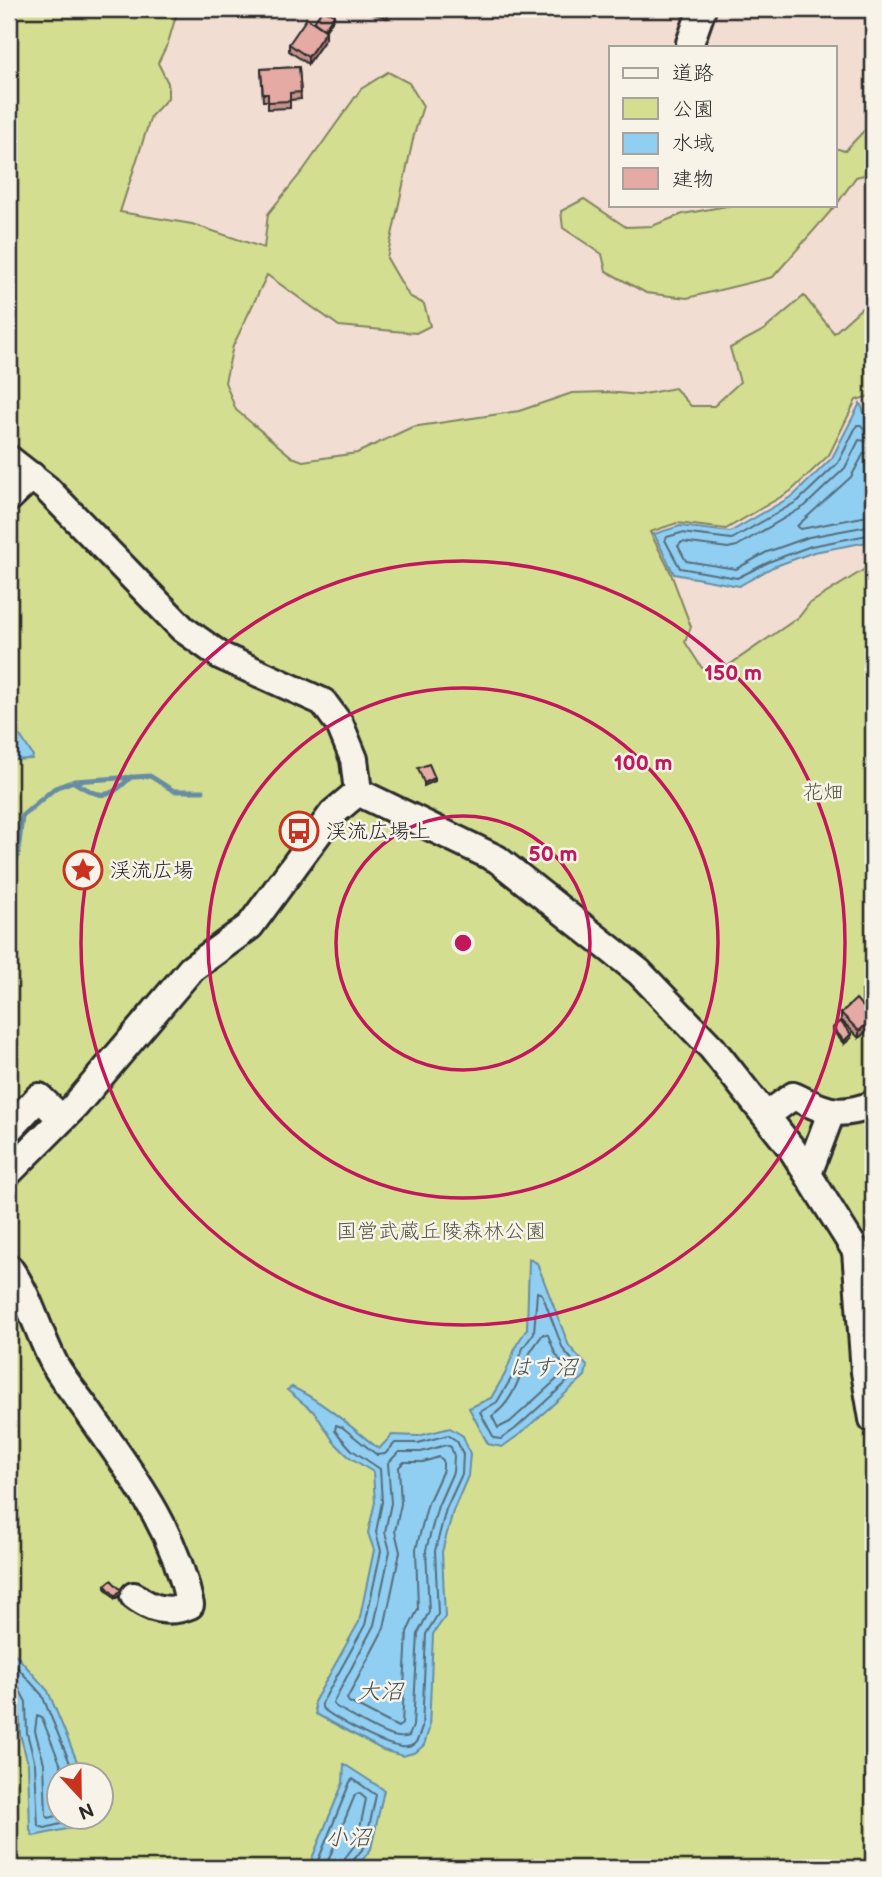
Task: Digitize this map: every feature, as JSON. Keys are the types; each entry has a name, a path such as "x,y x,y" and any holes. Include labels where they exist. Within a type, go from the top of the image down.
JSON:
{"street":[{"path":"691,46 702,9"},
{"path":"9,458 39,482 183,629 221,656 323,702 340,725 354,759 358,792"},
{"path":"9,498 39,482"},
{"path":"358,792 496,859 639,972 712,1048 792,1149 865,1259 865,1372 873,1419"},
{"path":"9,1172 62,1119 191,969 250,926 333,813 358,792"},
{"path":"766,1116 793,1096 831,1113 858,1110 873,1105"},
{"path":"9,1129 39,1097 62,1119"},
{"path":"808,1174 831,1113"},
{"path":"9,1268 39,1325 55,1364 145,1492 172,1542 184,1572 190,1605 177,1611 148,1607 134,1596"}],"green space":[{"name":"国営武蔵丘陵森林公園","path":"9,9 178,9 168,43 158,63 168,83 168,98 151,116 120,212 192,224 264,248 268,214 361,89 388,72 409,83 423,106 387,258 409,296 424,304 430,326 416,333 339,326 267,275 233,346 225,382 236,410 292,457 303,461 357,453 412,427 519,411 572,393 639,395 675,388 691,406 714,406 740,382 730,348 764,330 804,296 834,333 866,304 873,302 873,395 856,400 829,455 791,491 726,529 677,523 650,532 670,571 691,627 685,642 702,668 716,674 799,617 809,604 873,564 873,1868 9,1868"},
{"path":"873,121 873,173 856,177 836,205 836,148 845,151"},
{"path":"584,199 626,227 652,226 683,214 727,206 835,206 773,277 687,298 646,293 606,271 602,254 563,228 561,211"}],"water":[{"path":"860,403 873,433 873,541 814,552 773,567 739,586 674,574 654,534 680,526 730,532 794,495 832,458"},
{"path":"9,729 21,737 33,756 32,759 9,760"},
{"name":"はす沼","path":"529,1259 537,1263 569,1346 587,1366 585,1376 502,1447 488,1444 469,1408 491,1398 527,1329"},
{"name":"大沼","path":"292,1387 326,1408 379,1449 392,1435 418,1436 450,1428 463,1436 470,1454 468,1476 453,1511 442,1552 445,1617 433,1634 429,1729 424,1745 416,1752 403,1756 383,1750 316,1714 314,1702 359,1622 374,1550 368,1533 375,1502 373,1472 348,1456 334,1442 315,1413 287,1390"},
{"path":"9,1647 48,1691 77,1762 46,1762 46,1832 52,1832 33,1836 30,1830 28,1764 20,1734 19,1703 9,1683"},
{"name":"小沼","path":"344,1764 384,1790 371,1849 356,1868 308,1868 343,1783"}],"building":[{"path":"323,9 334,15 324,29 314,22"},
{"path":"371,9 389,9 387,14"},
{"path":"307,18 326,31 308,57 289,44"},
{"path":"299,67 301,92 290,93 290,101 268,102 268,94 263,94 261,69"},
{"path":"429,764 435,778 424,783 418,768"},
{"path":"873,980 873,1003 862,991"},
{"path":"856,999 873,1018 859,1031 841,1013"},
{"path":"840,1021 851,1034 844,1041 833,1028"},
{"path":"111,1580 121,1590 115,1596 105,1585"}],"waterway":[{"path":"9,885 18,854 22,816 55,788 74,781 150,776 174,791 203,791"},
{"path":"74,782 91,792 104,794 116,790 131,777"}],"place":[{"name":"渓流広場上","path":"299,831"},
{"name":"渓流広場","path":"83,870"}],"park label":[{"name":"花畑","path":"823,792"}]}
